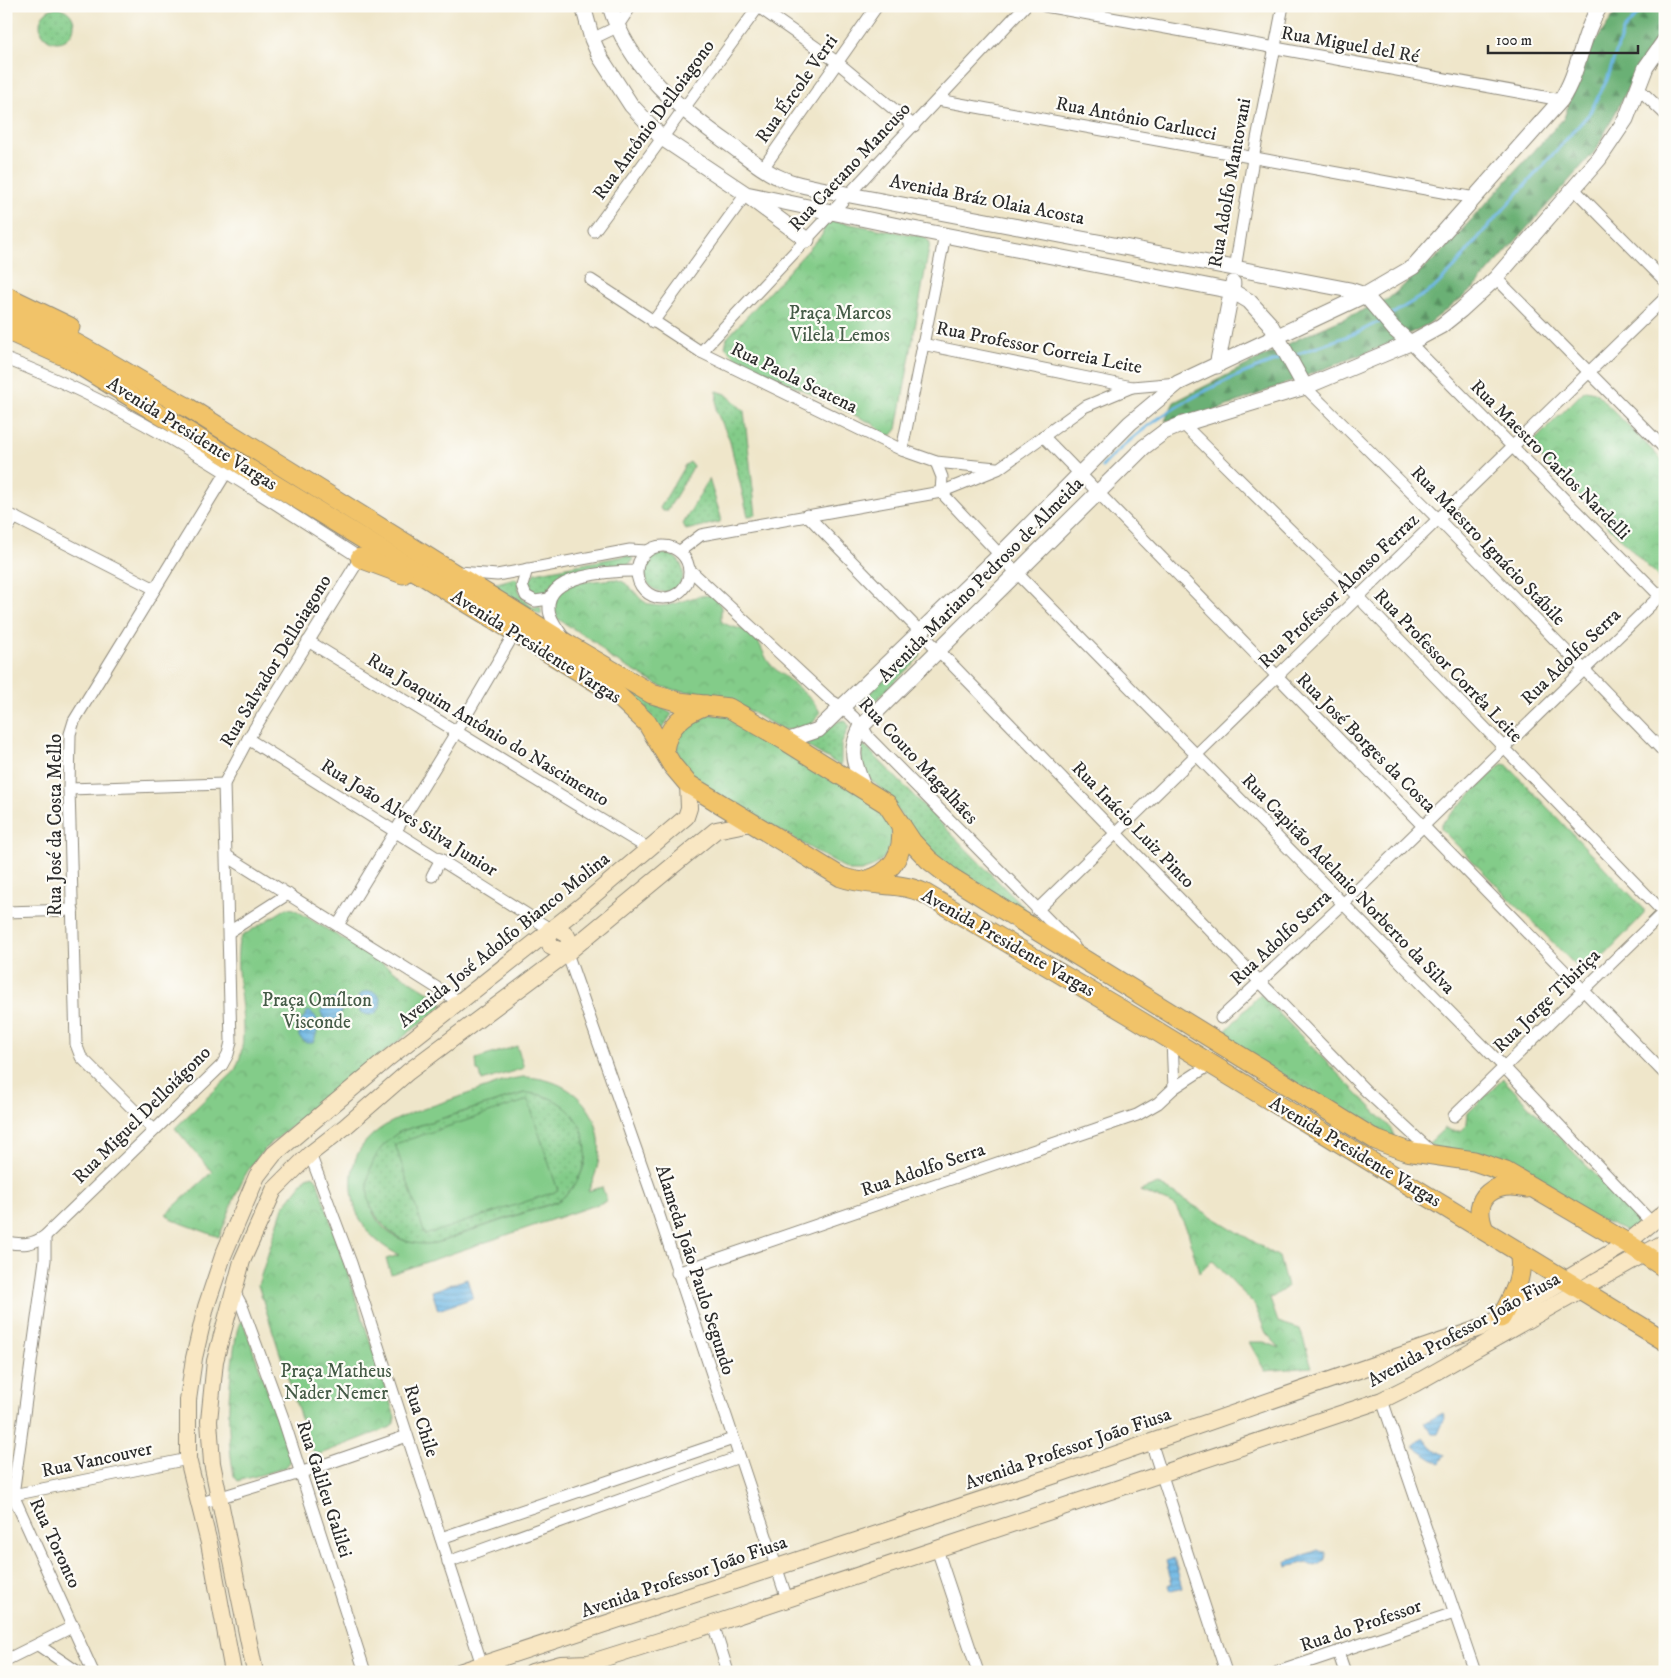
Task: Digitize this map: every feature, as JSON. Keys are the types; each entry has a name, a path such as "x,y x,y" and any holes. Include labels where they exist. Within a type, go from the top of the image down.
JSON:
{"main road":[{"path":"6,296 68,325 146,377 148,387"},
{"name":"Avenida Presidente Vargas","path":"6,312 74,343 148,387 187,407 567,644 652,694 679,702 707,704 736,711 786,741 886,804 929,860 952,878 1376,1140 1396,1148 1486,1164 1517,1178 1665,1268"},
{"name":"Avenida Presidente Vargas","path":"6,330 66,357 514,634 616,694 647,723 672,765 688,784 832,871 860,882 908,887 924,893 1172,1040 1665,1341"},
{"path":"360,558 396,571 430,587 446,591"},
{"path":"664,750 668,734 678,720 707,704"},
{"name":"Avenida José Adolfo Bianco Molina","path":"233,1672 208,1543 188,1459 188,1400 194,1358 206,1307 223,1256 256,1176 274,1154 392,1055 581,906 686,817 689,808 688,784"},
{"path":"255,1672 212,1463 209,1421 215,1361 242,1261 274,1190 310,1154 408,1072 567,953 716,830 751,822"},
{"path":"860,882 878,877 893,864 902,846 901,825"},
{"path":"550,929 548,940 551,947 567,953"},
{"path":"392,1055 408,1072"},
{"path":"1484,1230 1480,1208 1490,1192 1507,1185 1536,1190"},
{"name":"Avenida Professor João Fiusa","path":"532,1672 561,1664 589,1663 713,1624 1382,1400 1416,1384 1634,1248 1659,1218"},
{"name":"Avenida Professor João Fiusa","path":"1634,1248 1665,1242"},
{"path":"1501,1318 1521,1270 1519,1252"},
{"name":"Avenida Professor João Fiusa","path":"460,1672 483,1668 776,1566 1151,1442 1439,1343 1501,1318 1573,1285"},
{"path":"194,1358 215,1361"}],"street":[{"path":"583,6 592,39 600,57 630,105 662,138 746,194 806,240"},
{"name":"Avenida Bráz Olaia Acosta","path":"610,6 617,27 636,61 665,94 684,111 763,168 785,179 850,195 1235,269 1336,286 1365,295 1394,329 1410,343"},
{"path":"592,39 617,27 631,6"},
{"name":"Rua Ércole Verri","path":"763,168 877,6"},
{"name":"Rua Miguel del Ré","path":"1045,6 1560,100"},
{"name":"Rua Adolfo Mantovani","path":"1217,366 1282,6"},
{"name":"Avenida Mariano Pedroso de Almeida","path":"786,741 818,730 1000,555 1130,423 1178,383 1365,295 1413,268 1560,100 1577,69 1588,30 1600,6"},
{"path":"758,7 837,62 914,126"},
{"name":"Rua Antônio Delloiagono","path":"594,231 684,111 758,7"},
{"name":"Rua Caetano Mancuso","path":"701,352 806,240 834,213 1020,8"},
{"name":"Avenida Mariano Pedroso de Almeida","path":"864,789 856,769 852,748 862,726 1016,572 1154,438 1183,424 1305,387 1410,343 1441,326 1496,278 1574,189 1612,140 1626,119 1637,86 1646,67 1665,40"},
{"path":"1637,86 1665,114"},
{"name":"Rua Antônio Carlucci","path":"938,100 1475,198"},
{"path":"1574,189 1665,281"},
{"path":"746,194 944,235 1232,290 1260,311 1305,387"},
{"path":"653,322 746,194"},
{"path":"902,450 944,235"},
{"path":"1070,258 1080,252 1081,238"},
{"path":"1496,278 1665,449"},
{"name":"Rua Paola Scatena","path":"590,280 701,352 902,450 936,462 998,468"},
{"name":"Rua Professor Alonso Ferraz","path":"1037,910 1665,298"},
{"name":"Rua Maestro Carlos Nardelli","path":"1410,343 1663,596"},
{"name":"Rua Professor Correia Leite","path":"922,344 1132,387 1178,383"},
{"path":"6,359 50,376 147,424 360,558"},
{"path":"680,551 700,535 941,492 998,468 1084,407 1132,387"},
{"name":"Rua Maestro Ignácio Stábile","path":"1305,387 1438,519 1665,753"},
{"name":"Rua Professor Corrêa Leite","path":"1183,424 1358,598 1502,748 1664,912"},
{"name":"Rua José Borges da Costa","path":"1043,436 1665,1074"},
{"path":"936,462 942,477 941,492"},
{"name":"Rua José da Costa Mello","path":"153,1129 81,1057 76,1044 69,789 70,734 74,720 226,473"},
{"name":"Rua Capitão Adelmio Norberto da Silva","path":"941,492 1016,572 1198,754 1504,1067 1659,1218"},
{"path":"6,530 11,515 155,589"},
{"name":"Rua Inácio Luiz Pinto","path":"807,515 1366,1091 1437,1156"},
{"path":"452,571 480,575 527,570 630,550 647,551 664,545 680,551 689,569 686,586 673,597 664,598 648,594 638,580 636,571 638,564 647,551"},
{"name":"Rua Salvador Delloiagono","path":"224,784 248,738 360,558"},
{"name":"Rua Couto Magalhães","path":"689,569 830,700 843,706 862,726 869,738 1037,910 1094,965"},
{"path":"527,570 522,586 526,596 535,601 549,599"},
{"path":"567,644 548,611 549,599 558,587 567,581 618,572 636,571"},
{"name":"Rua Adolfo Serra","path":"1221,1018 1343,904 1583,669 1663,596"},
{"path":"338,925 514,634"},
{"name":"Rua Joaquim Antônio do Nascimento","path":"308,641 649,849"},
{"name":"Rua João Alves Silva Junior","path":"248,738 550,929"},
{"path":"69,789 224,784"},
{"name":"Rua Miguel Delloiágono","path":"6,1242 23,1245 36,1242 45,1236 222,1064 228,1054 231,1042 224,784"},
{"path":"227,856 458,1002"},
{"path":"432,876 441,859"},
{"path":"229,932 288,894"},
{"path":"6,912 73,910"},
{"name":"Rua Jorge Tibiriça","path":"1454,1116 1664,912"},
{"name":"Alameda João Paulo Segundo","path":"567,953 787,1599"},
{"path":"1172,1040 1174,1088"},
{"name":"Rua Adolfo Serra","path":"677,1273 1137,1115 1158,1103 1174,1088 1211,1064"},
{"name":"Rua Chile","path":"310,1154 351,1263 483,1668"},
{"name":"Rua Toronto","path":"45,1236 45,1260 13,1495 74,1626 93,1672"},
{"name":"Rua Galileu Galilei","path":"234,1292 268,1374 365,1672"},
{"path":"1382,1400 1475,1672"},
{"path":"198,1504 300,1473 407,1436"},
{"path":"441,1538 733,1439"},
{"path":"1151,1442 1226,1672"},
{"path":"448,1562 739,1457"},
{"name":"Rua Vancouver","path":"13,1495 188,1459"},
{"path":"937,1549 978,1672"},
{"name":"Rua do Professor","path":"1278,1672 1454,1613"},
{"path":"713,1624 728,1672"},
{"path":"6,1660 74,1626"},
{"path":"38,1645 78,1672"},
{"path":"1338,1652 1345,1672"}],"green space":[{"path":"1620,6 1665,6 1665,34 1641,63 1596,150 1473,289 1427,325 1381,347 1209,413 1165,421 1174,402 1300,338 1388,299 1440,254 1564,118 1585,57"},
{"path":"57,8 64,9 69,13 73,18 73,32 69,37 64,41 57,42 50,41 45,37 41,32 40,25 41,18 45,13 50,9"},
{"name":"Praça Marcos Vilela Lemos","path":"832,221 925,237 930,243 897,429 892,435 885,436 873,424 735,357 725,347 727,338 822,235 825,226"},
{"path":"107,372 171,409 672,714 662,729"},
{"path":"1585,390 1595,392 1665,463 1665,576 1662,578 1658,577 1532,448 1533,442"},
{"path":"717,391 726,394 744,411 756,515 748,516 729,438 716,411"},
{"path":"690,462 693,466 692,469 667,511 662,511 660,508 685,465"},
{"path":"709,479 721,517 720,522 686,530 683,524"},
{"path":"664,554 671,555 677,560 682,566 682,580 677,586 671,591 664,592 657,591 651,586 646,580 645,573 646,566 651,560 657,555"},
{"path":"630,555 633,559 629,565 567,576 539,596 534,597 527,591 528,581 535,573"},
{"path":"515,578 518,581 522,597 534,608 538,606 541,608 541,615 490,585"},
{"path":"615,579 627,584 642,600 652,605 668,605 698,596 714,596 721,607 721,621 753,635 773,667 807,695 820,713 810,727 783,730 723,696 674,690 660,686 609,657 596,643 558,619 553,613 558,594 574,583"},
{"path":"913,646 921,650 920,657 869,707 862,707 859,699"},
{"path":"700,714 731,715 875,802 892,828 890,848 883,859 873,867 861,871 849,871 696,781 682,762 677,746 682,731"},
{"path":"845,720 849,726 841,745 841,766 805,745 839,721"},
{"path":"861,742 1037,921 944,865 925,848 882,790 865,775 862,770"},
{"path":"1502,764 1507,765 1644,909 1644,914 1587,973 1582,972 1441,829 1441,824"},
{"name":"Praça Omílton Visconde","path":"287,908 294,909 440,999 443,1004 270,1144 259,1155 244,1177 219,1237 173,1220 166,1214 212,1172 175,1128 234,1072 240,1057 243,1042 243,1025 238,973 239,941 242,936"},
{"path":"1260,994 1390,1127 1395,1138 1362,1124 1220,1037"},
{"path":"517,1046 524,1068 482,1081 480,1072 477,1071 476,1059"},
{"path":"523,1077 545,1080 564,1087 580,1099 591,1113 597,1131 600,1150 596,1170 588,1191 602,1187 607,1201 391,1274 386,1259 399,1255 382,1245 368,1232 358,1217 355,1208 352,1176 356,1158 364,1144 375,1132 389,1123 423,1109 511,1079","holes":["524,1093 545,1096 563,1105 575,1118 583,1134 586,1152 582,1170 573,1187 557,1202 428,1244 402,1240 385,1229 374,1215 368,1198 368,1179 373,1161 384,1144 401,1131"]},
{"path":"1503,1079 1639,1220 1640,1231 1632,1234 1428,1144 1445,1128 1452,1131 1460,1131 1467,1124 1468,1113"},
{"path":"524,1093 545,1096 563,1105 575,1118 583,1134 586,1152 582,1170 573,1187 557,1202 435,1243 418,1244 407,1241 387,1229 373,1210 369,1199 367,1178 372,1161 387,1141 401,1131"},
{"path":"528,1100 558,1191 425,1235 395,1144"},
{"name":"Praça Matheus Nader Nemer","path":"313,1175 317,1180 395,1417 391,1427 320,1454 315,1453 310,1447 258,1285 283,1207 307,1177"},
{"path":"1158,1184 1279,1257 1287,1287 1270,1299 1278,1322 1300,1329 1312,1367 1265,1371 1249,1342 1264,1342 1280,1348 1266,1333 1254,1304 1212,1260 1199,1273 1188,1232 1175,1205 1140,1191"},
{"path":"242,1319 290,1454 290,1462 285,1468 238,1481 234,1476 231,1460 229,1412 234,1349 237,1330"}],"water":[{"path":"369,991 374,992 380,998 380,1008 374,1014 369,1015 364,1014 358,1008 357,1003 358,998 364,992"},
{"path":"327,1000 341,1001 343,1009 338,1018 330,1021 323,1018 321,1012"},
{"path":"308,1011 315,1017 318,1025 313,1043 306,1043 299,1037 299,1025"},
{"path":"467,1279 473,1298 438,1310 432,1291"},
{"path":"1443,1413 1445,1418 1438,1434 1433,1434 1424,1423"},
{"path":"1423,1437 1431,1447 1445,1455 1440,1464 1413,1447"},
{"path":"1318,1550 1326,1553 1323,1562 1320,1564 1315,1566 1307,1562 1287,1567 1286,1562"},
{"path":"1174,1558 1182,1588 1171,1591 1169,1585 1172,1583 1166,1561"}],"waterway":[{"path":"1389,316 1433,289 1455,267 1477,239 1589,114 1607,80 1623,31 1645,6"},
{"path":"1292,356 1359,332 1382,320"},
{"path":"1102,467 1142,431 1186,401 1234,377 1284,358"}]}
